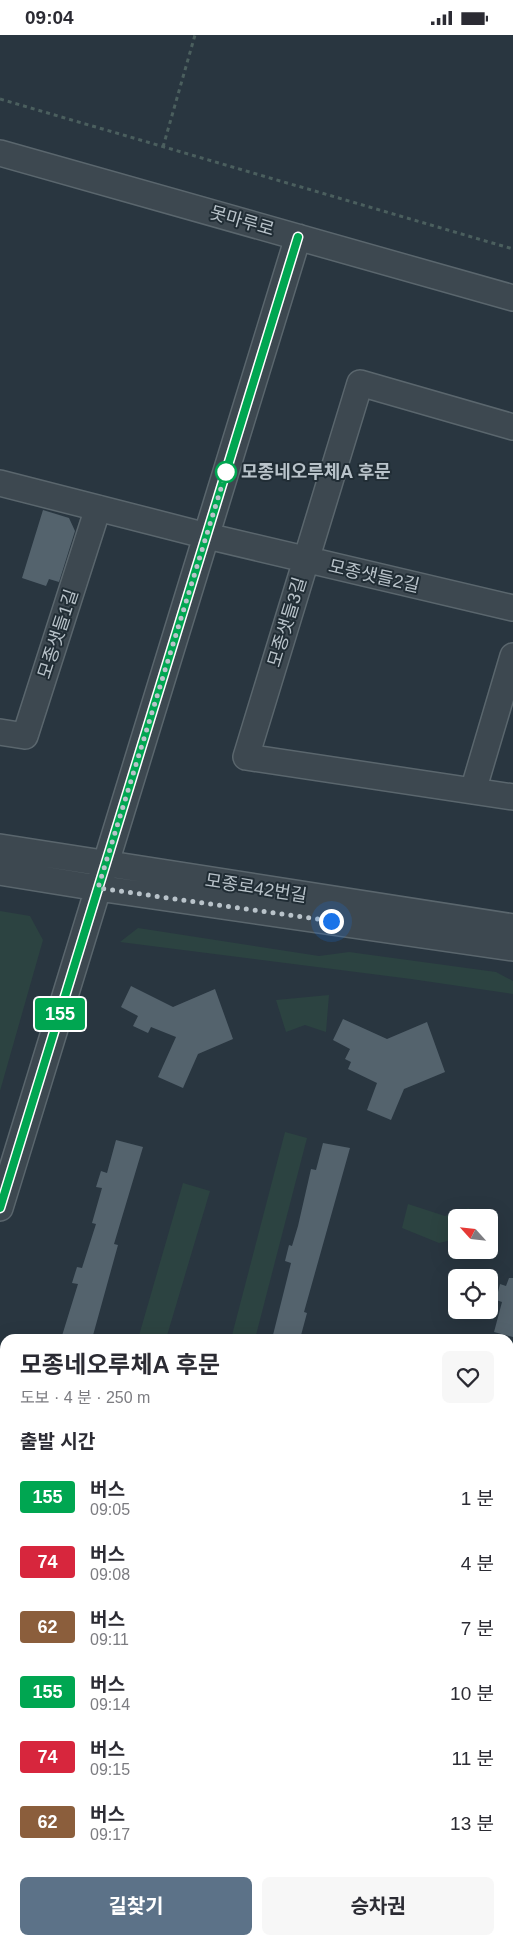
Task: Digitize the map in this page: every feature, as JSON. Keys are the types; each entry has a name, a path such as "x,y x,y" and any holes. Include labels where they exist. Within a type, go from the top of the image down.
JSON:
{"street":[{"name":"못마루로","path":"0,153 513,298"},
{"path":"0,1208 298,237"},
{"name":"모종샛들3길","path":"513,427 360,383 246,757 513,797"},
{"path":"0,483 206,536"},
{"name":"모종샛들1길","path":"0,732 25,736 98,508"},
{"name":"모종샛들2길","path":"206,536 513,609"},
{"path":"473,791 513,656"},
{"name":"모종로42번길","path":"0,847 513,927"},
{"name":"모종로42번길","path":"0,872 513,948"}],"path":[{"path":"163,147 195,35"},
{"path":"0,99 513,249"}],"green space":[{"path":"0,911 30,916 43,940 0,1091"},
{"path":"138,928 319,956 349,952 496,972 513,981 513,994 120,942"},
{"path":"329,995 326,1032 305,1025 286,1032 276,1000"},
{"path":"285,1132 307,1138 256,1334 232,1334"},
{"path":"183,1183 210,1191 167,1334 139,1334"},
{"path":"408,1204 445,1216 448,1215 448,1241 439,1243 402,1228"}],"building":[{"path":"43,510 69,518 75,531 59,582 49,579 46,586 22,578"},
{"path":"131,986 173,1007 215,989 233,1039 198,1054 183,1088 158,1077 176,1037 151,1027 148,1033 133,1026 138,1016 121,1007"},
{"path":"343,1019 387,1039 427,1022 445,1072 404,1089 391,1120 367,1110 377,1083 348,1069 351,1062 345,1059 350,1049 333,1040"},
{"path":"116,1140 143,1147 114,1244 118,1245 93,1334 63,1334 78,1284 72,1283 77,1267 82,1268 96,1224 92,1223 102,1188 96,1187 101,1171 107,1173"},
{"path":"323,1143 350,1148 304,1312 307,1313 301,1334 273,1334 291,1263 285,1261 289,1245 292,1246 298,1226 311,1169 316,1170"},
{"path":"509,1278 513,1278 513,1334 494,1332 502,1302 498,1301 500,1284 506,1286"}],"bus line":[{"name":"155","path":"0,1208 298,237"}],"place":[{"name":"모종네오루체A 후문","path":"226,472"}],"route":[{"path":"226,472 98,888 331,921"}]}
